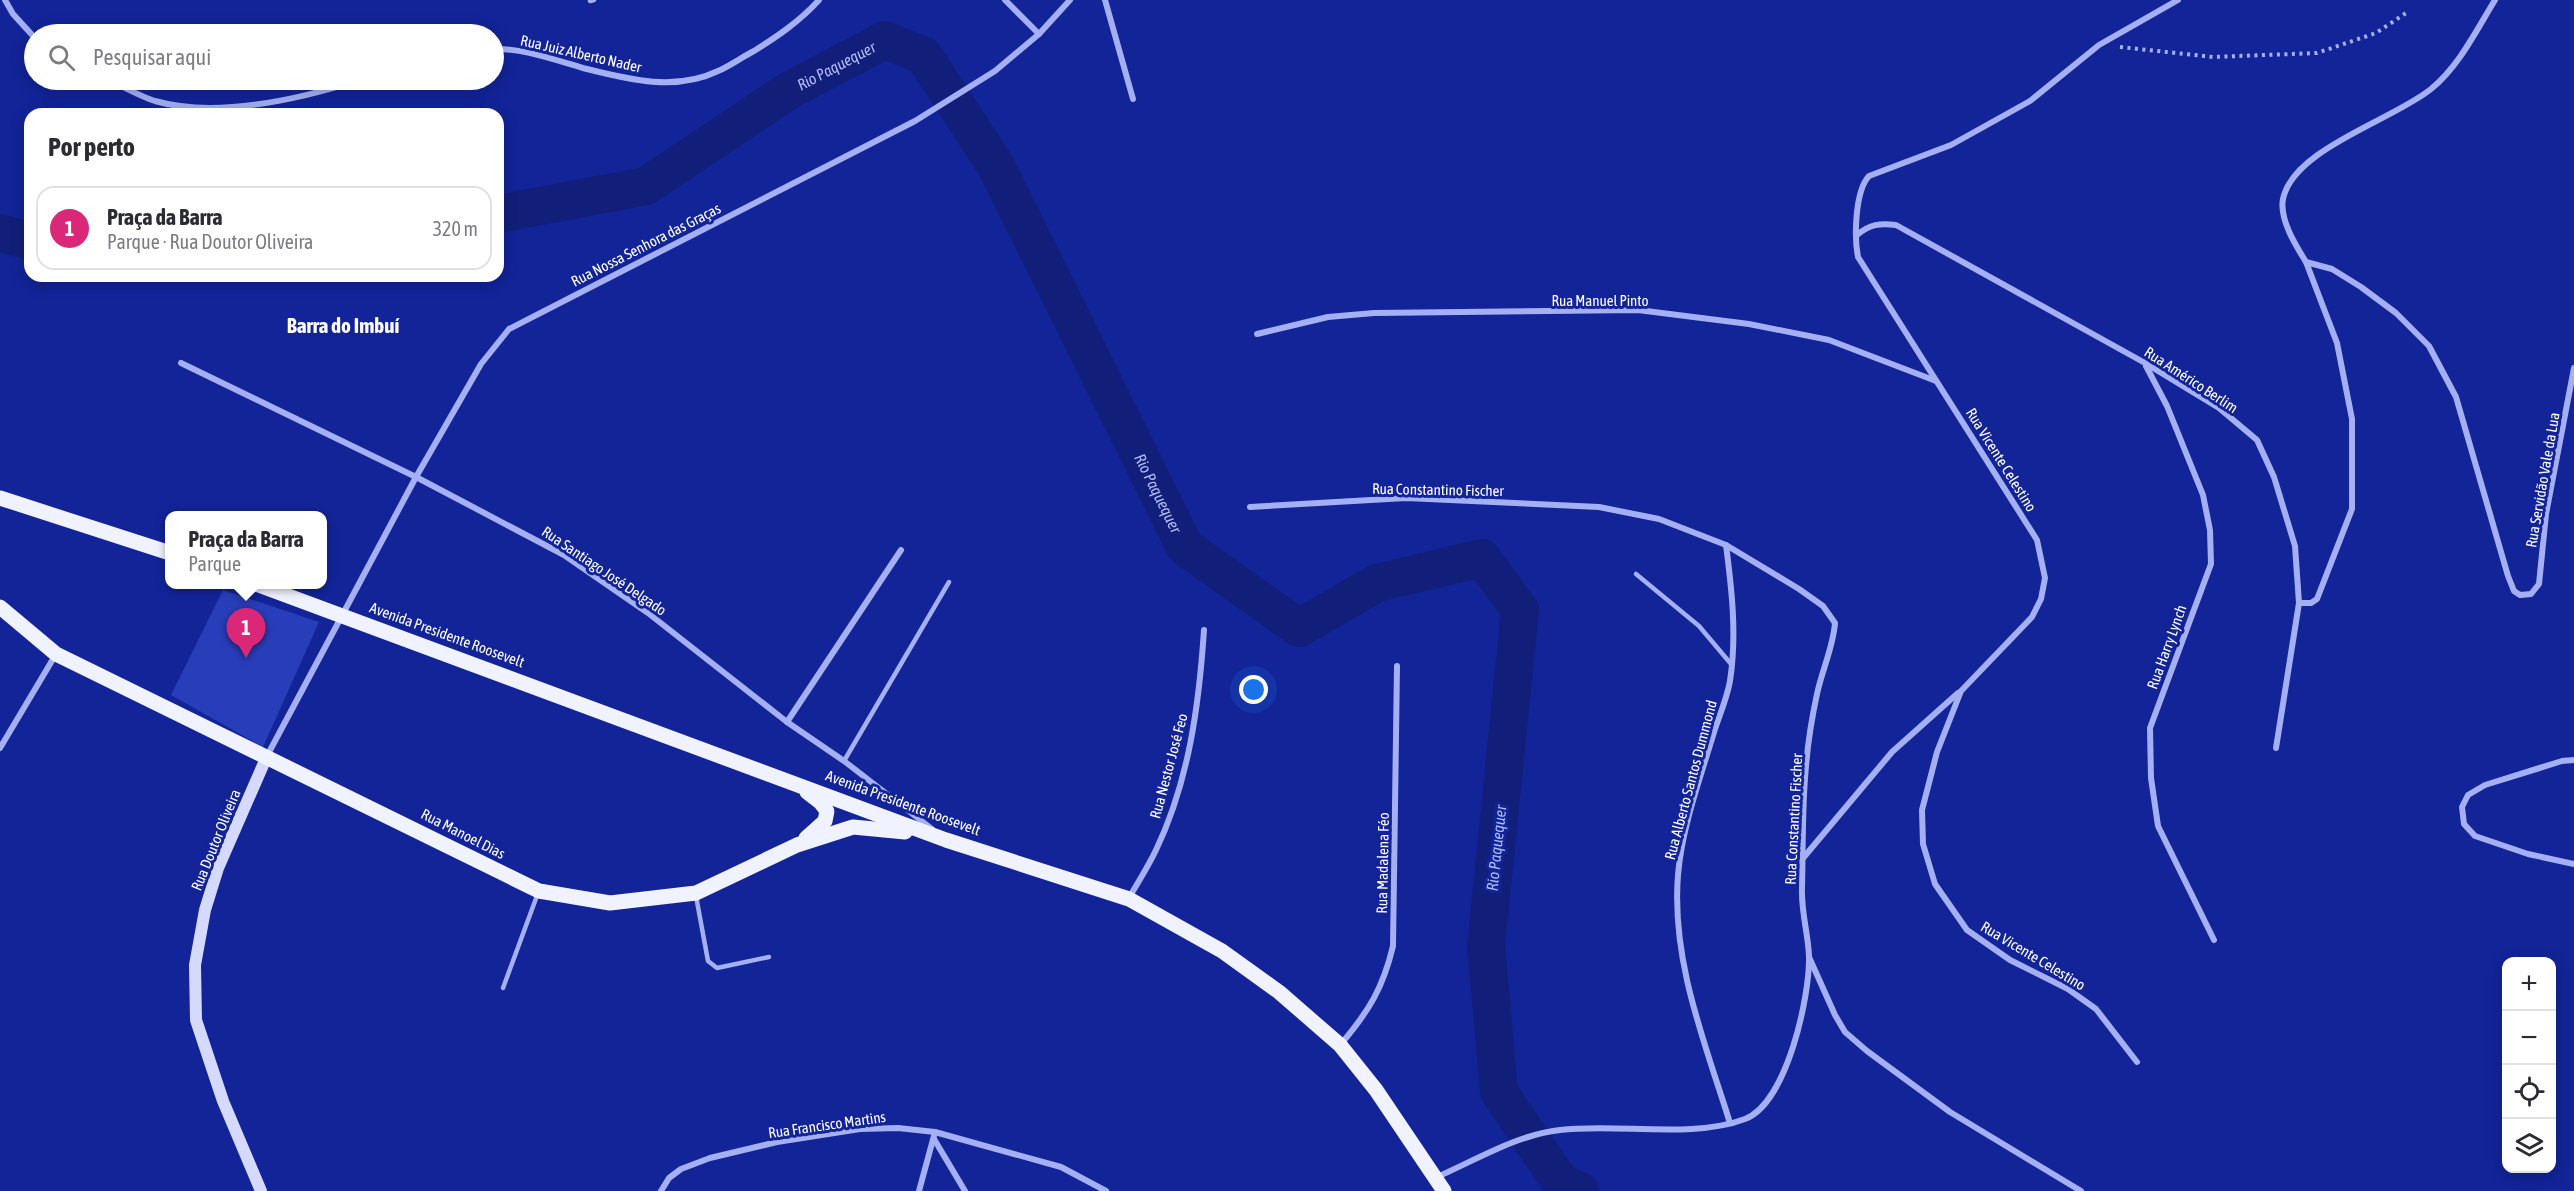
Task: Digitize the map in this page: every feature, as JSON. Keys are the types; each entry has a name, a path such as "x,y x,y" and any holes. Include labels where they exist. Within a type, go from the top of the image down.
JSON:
{"main road":[{"path":"0,498 165,551"},
{"name":"Avenida Presidente Roosevelt","path":"267,589 946,840 1129,899 1222,951 1295,1005 1340,1045 1376,1090 1444,1191"},
{"name":"Rua Manoel Dias","path":"0,608 56,654 539,891 610,903 696,893 797,844 853,827 892,829 946,840"},
{"name":"Rua Doutor Oliveira","path":"261,1191 223,1101 196,1020 195,965 205,910 218,868 267,756"},
{"path":"795,783 820,802 827,811 825,822 797,844"}],"street":[{"path":"5,0 24,26"},
{"name":"Rua Juiz Alberto Nader","path":"504,51 539,56 627,79 661,83 688,81 717,72 760,47 801,20 819,0"},
{"path":"1005,0 1039,34"},
{"name":"Rua Nossa Senhora das Graças","path":"340,615 481,364 509,329 915,121 995,71 1039,34 1070,0"},
{"path":"1105,0 1133,99"},
{"name":"Rua Vicente Celestino","path":"1804,857 1892,752 1960,691 2032,617 2041,599 2045,578 2037,540 1858,257 1855,245 1861,184 1869,176 1951,145 2030,101 2099,45 2178,0"},
{"path":"2299,603 2311,603 2317,599 2352,508 2352,419 2337,343 2306,262 2288,233 2283,200 2294,176 2322,150 2396,113 2431,89 2455,64 2494,0"},
{"path":"130,90 155,101 208,108 286,100 323,90"},
{"name":"Rua Américo Berlim","path":"1857,234 1866,227 1881,223 1896,225 2145,363 2219,408 2256,440 2274,477 2295,546 2299,603 2276,748"},
{"name":"Rua Servidão Vale da Lua","path":"2306,262 2332,269 2361,287 2396,313 2429,346 2456,397 2508,576 2514,591 2520,595 2531,594 2539,584 2546,514 2574,368"},
{"name":"Rua Manuel Pinto","path":"1257,334 1328,317 1374,313 1638,310 1749,324 1829,340 1935,381"},
{"name":"Rua Santiago José Delgado","path":"181,363 416,477 533,537 572,561 648,613 787,722 844,761 946,840"},
{"name":"Rua Harry Lynch","path":"2145,363 2167,406 2203,495 2210,530 2211,564 2150,728 2150,768 2158,826 2214,940"},
{"name":"Rua Constantino Fischer","path":"1250,507 1406,498 1599,507 1659,519 1726,545 1823,606 1835,623 1817,694 1806,766 1802,890 1809,956 1806,999 1784,1068 1775,1087 1756,1112 1730,1123 1701,1127 1576,1128 1541,1134 1485,1154 1435,1178"},
{"name":"Rua Alberto Santos Dummond","path":"1726,545 1734,640 1730,683 1684,840 1676,906 1679,947 1730,1123"},
{"path":"787,722 901,550"},
{"name":"Rua Doutor Oliveira","path":"267,756 340,615"},
{"name":"Rua Nestor José Feo","path":"1129,899 1156,850 1175,801 1193,732 1204,630"},
{"path":"0,748 56,654"},
{"name":"Rua Madalena Féo","path":"1340,1045 1375,1000 1386,976 1393,946 1397,666"},
{"name":"Rua Vicente Celestino","path":"1960,691 1938,752 1922,810 1923,844 1935,884 1967,930 2010,960 2068,989 2096,1009 2137,1062"},
{"path":"2574,760 2562,761 2485,785 2468,795 2462,807 2464,824 2475,836 2528,854 2574,864"},
{"path":"1809,956 1845,1032 1950,1112 2081,1191"},
{"name":"Rua Francisco Martins","path":"661,1191 669,1178 681,1168 777,1142 860,1129 898,1128 1061,1167 1107,1191"},
{"path":"919,1191 934,1136"},
{"path":"934,1136 965,1191"}],"lane":[{"path":"1636,574 1699,626 1731,665"},
{"path":"844,761 949,582"},
{"path":"503,988 539,891"},
{"path":"696,893 708,962 712,966 717,968 769,957"}],"path":[{"path":"2099,45 2213,57 2317,53 2376,33 2406,13"}],"shaded area":[{"path":"223,590 319,622 263,747 171,695"}],"waterway":[{"name":"Rio Paquequer","path":"504,213 646,186 788,91 885,40 924,56 996,166 1185,547 1299,628 1377,583 1482,558 1520,610 1486,946 1499,1092 1561,1183 1580,1191"},
{"name":"Rio Paquequer","path":"0,233 24,239"}],"place":[{"name":"Praça da Barra","path":"246,658"}],"district":[{"name":"Barra do Imbuí","path":"343,326"}]}
